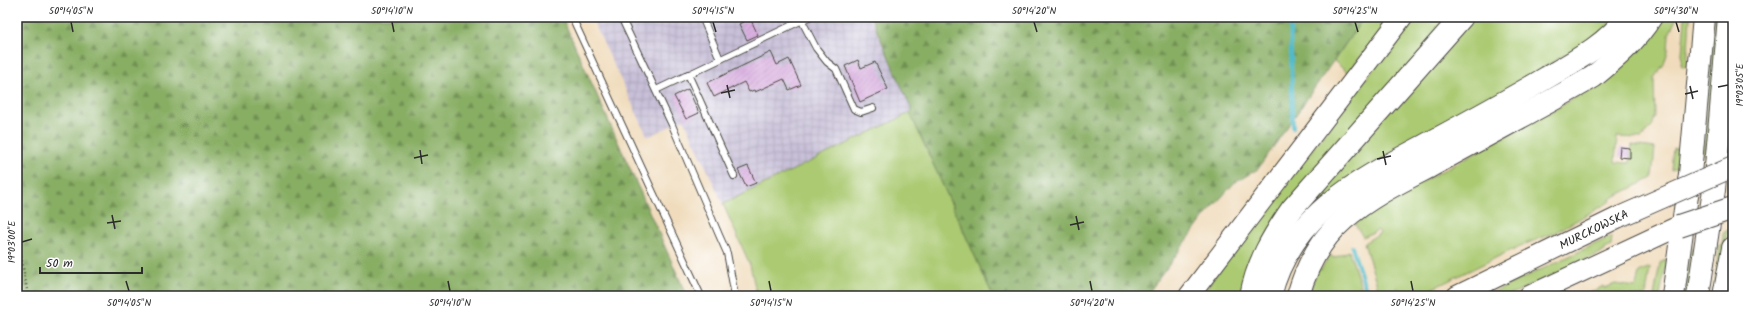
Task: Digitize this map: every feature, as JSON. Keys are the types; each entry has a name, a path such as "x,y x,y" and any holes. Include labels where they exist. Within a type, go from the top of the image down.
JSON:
{"highway":[{"path":"1251,296 1257,272 1267,247 1289,214 1462,17"},
{"path":"1270,296 1276,277 1292,244 1308,222 1327,204 1374,172 1502,104 1585,56 1608,38 1627,17"},
{"path":"1298,296 1305,274 1316,254 1325,240 1344,219 1392,187 1593,76 1617,58 1635,39 1651,17"},
{"path":"1673,296 1690,174 1704,17"},
{"path":"1698,296 1714,190 1729,17"},
{"path":"1679,226 1733,208"},
{"path":"1724,296 1733,248"}],"main road":[{"path":"1189,296 1402,17"},
{"name":"MURCKOWSKA","path":"1457,296 1619,217 1733,167"},
{"path":"1529,296 1733,200"}],"lane":[{"path":"572,17 700,296"},
{"path":"621,17 656,90 726,253 735,296"},
{"path":"702,17 720,59"},
{"path":"656,90 809,17"},
{"path":"802,21 816,48 827,62 836,69 854,109 861,112 873,108"},
{"path":"688,74 734,176"}],"path":[{"path":"17,20 26,17"},
{"path":"17,233 28,296"}],"shaded area":[{"path":"591,17 870,17 911,108 910,113 723,204 684,119 648,137"}],"green space":[{"path":"17,17 562,17 687,296 17,296"},
{"path":"871,17 1364,17 1258,169 1234,183 1205,216 1146,296 993,296 910,113 911,108"},
{"path":"1364,17 1391,17 1348,73 1334,61"},
{"path":"1413,17 1453,17 1301,189 1243,296 1200,296"},
{"path":"1471,17 1618,17 1601,34 1367,169 1260,288 1291,223"},
{"path":"1661,17 1677,17 1669,34 1668,51 1664,64 1654,78 1655,117 1652,126 1642,138 1617,137 1615,162 1630,163 1632,145 1655,148 1652,178 1610,199 1611,201 1554,233 1520,246 1417,296 1399,296 1401,295 1398,288 1380,295 1364,243 1380,233 1378,230 1363,237 1355,224 1380,205 1576,97"},
{"path":"1685,17 1690,17 1687,66 1684,67 1681,65"},
{"path":"1715,17 1721,17 1709,152 1703,155"},
{"path":"910,113 993,296 757,296 750,265 723,204"},
{"path":"1673,148 1680,150 1678,167 1671,170"},
{"path":"1728,230 1724,245 1718,296 1713,296 1720,245 1722,245 1723,233"},
{"path":"1612,236 1611,246 1605,249 1605,251 1507,296 1485,296"},
{"path":"1698,244 1690,296 1684,296 1692,248"},
{"path":"1349,251 1364,296 1308,296 1318,269 1321,270 1330,254 1333,258"},
{"path":"1667,259 1660,296 1654,296 1660,263"},
{"path":"1650,267 1646,296 1582,296 1604,286 1605,288 1615,284 1636,287 1639,272"}],"building":[{"path":"750,18 758,35 747,40 739,24"},
{"path":"771,52 777,65 789,59 801,85 789,90 784,79 755,92 754,90 749,92 744,82 714,97 707,83"},
{"path":"858,60 861,68 875,62 888,89 860,102 845,66"},
{"path":"688,89 699,113 686,119 674,96"},
{"path":"1620,147 1630,148 1630,158 1619,157"},
{"path":"748,166 756,183 746,187 738,170"}],"waterway":[{"path":"1290,17 1293,128"},
{"path":"1352,247 1368,296"}]}
